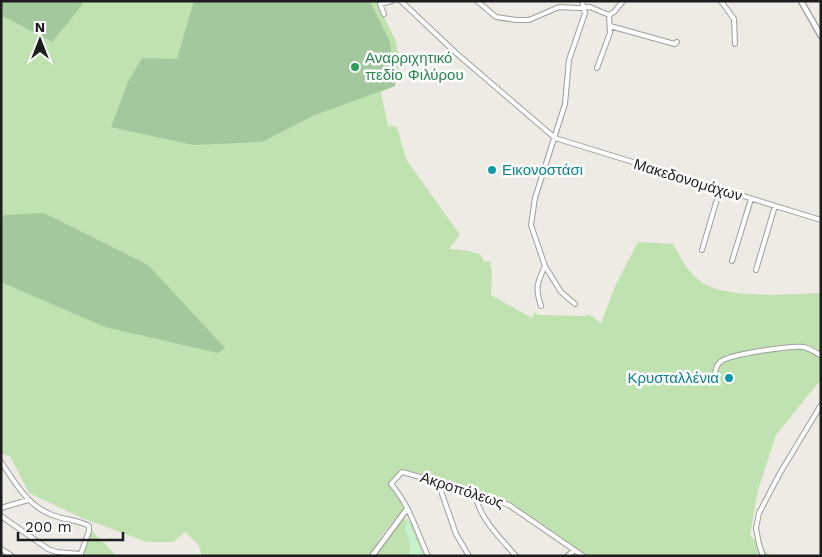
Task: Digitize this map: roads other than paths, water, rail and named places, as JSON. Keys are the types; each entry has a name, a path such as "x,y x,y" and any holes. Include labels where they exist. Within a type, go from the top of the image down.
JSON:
{"street":[{"path":"384,14 380,4 392,1"},
{"path":"401,1 456,53 555,138"},
{"path":"478,1 496,17 520,21 529,20 559,6 592,8 609,15"},
{"path":"575,304 563,295 545,266 531,225 535,198 565,104 569,60 584,18 585,7 582,1"},
{"path":"609,15 614,12 622,1"},
{"path":"720,1 734,19 735,44"},
{"path":"801,1 821,36"},
{"path":"597,68 605,48 610,26 609,15"},
{"path":"610,26 675,44 677,42"},
{"name":"Μακεδονομάχων","path":"555,138 821,220"},
{"path":"702,250 720,189"},
{"path":"732,261 751,199"},
{"path":"756,270 775,206"},
{"path":"541,306 537,293 538,281 545,266"},
{"path":"714,376 716,369 722,361 738,356 790,347 803,347 821,356"},
{"path":"763,556 756,528 759,513 780,473 821,405"},
{"path":"1,462 28,500 52,515 88,525 89,530 80,555 49,549 1,516"},
{"name":"Ακροπόλεως","path":"407,509 398,492 391,484 402,471 513,507 583,556"},
{"path":"440,483 440,489 456,533 469,556"},
{"path":"477,494 477,503 482,512 516,556"},
{"path":"1,508 28,500"},
{"path":"372,556 407,509 428,556"},
{"path":"1,548 12,556"},
{"path":"567,556 575,550"}],"place":[{"name":"Αναρριχητικό πεδίο Φιλύρου","path":"355,67"},
{"name":"Εικονοστάσι","path":"492,170"},
{"name":"Κρυσταλλένια","path":"729,378"}]}
